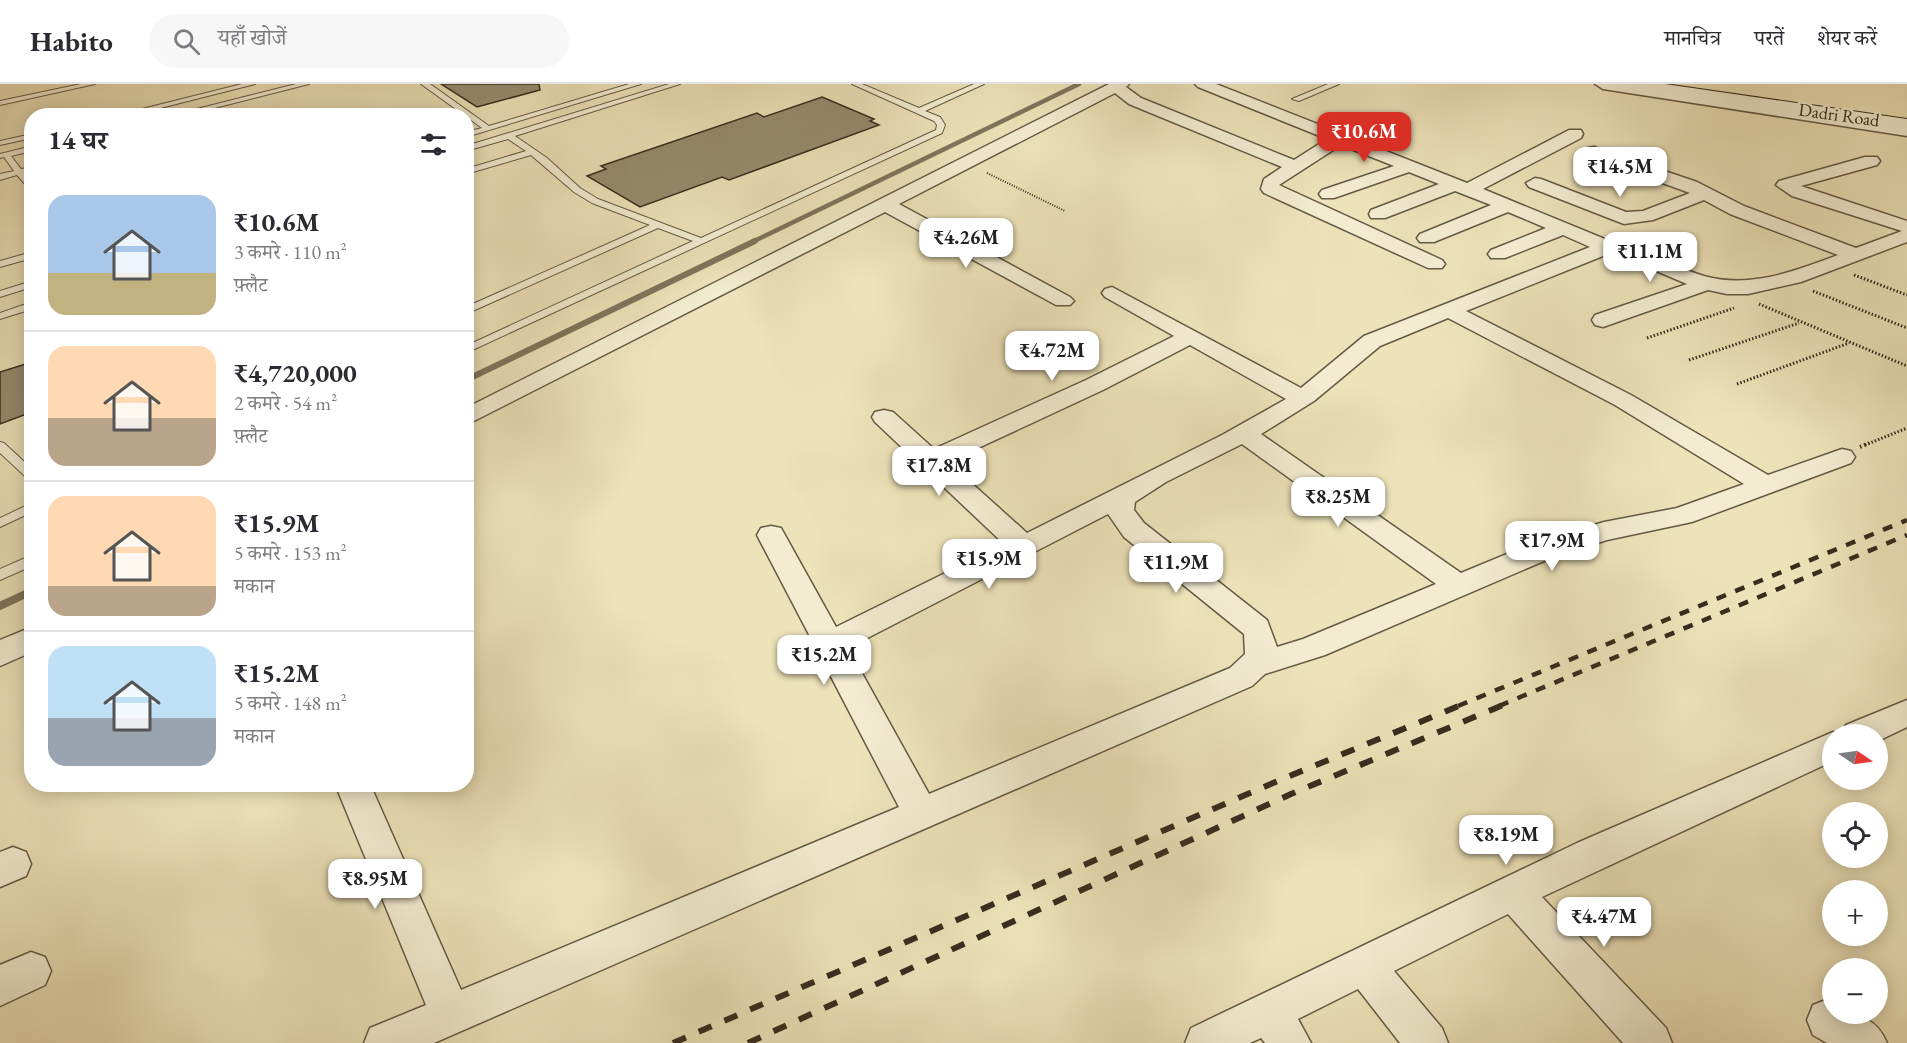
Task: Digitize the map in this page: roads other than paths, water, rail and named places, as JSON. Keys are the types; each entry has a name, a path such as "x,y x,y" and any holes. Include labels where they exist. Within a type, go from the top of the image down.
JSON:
{"street":[{"path":"1203,84 1508,205 1611,249 1637,255 1718,285"},
{"path":"1603,84 1907,131"},
{"name":"Dadri Road","path":"1629,84 1907,125"},
{"name":"Dadri Road","path":"1661,84 1907,117"},
{"path":"1690,84 1907,117"},
{"path":"474,414 1119,85 1135,101 1296,167"},
{"path":"1378,214 1463,187 1575,134"},
{"path":"1341,138 1270,183 1270,189 1435,264"},
{"path":"1594,152 1705,193 1737,210 1855,254"},
{"path":"1871,161 1785,186 1907,226"},
{"path":"1328,194 1411,166"},
{"path":"1535,183 1624,218 1646,216 1705,193"},
{"path":"886,205 1063,301"},
{"path":"1427,238 1508,205"},
{"path":"1498,254 1564,228"},
{"path":"1603,320 1718,285 1783,280 1907,236"},
{"path":"829,644 1128,494 1243,433 1302,398 1333,374 1352,354 1372,341 1600,250 1611,249"},
{"path":"1112,293 1302,398"},
{"path":"1448,310 1623,400 1765,485"},
{"path":"931,460 984,433 1135,367 1190,336"},
{"path":"884,417 1023,545"},
{"path":"1243,433 1459,586"},
{"path":"385,1043 1241,677 1257,665 1314,647 1573,541 1604,531 1682,516 1842,457"},
{"path":"1128,494 1121,504 1121,514 1127,522 1146,541 1256,628 1261,638 1262,652 1257,665"},
{"path":"771,536 921,814"},
{"path":"0,654 24,642"},
{"path":"1882,724 1907,713"},
{"path":"1206,1043 1279,1028 1364,966 1590,855 1822,751"},
{"path":"355,792 450,1014"},
{"path":"1514,893 1651,1043"},
{"path":"1364,966 1427,1043"},
{"path":"1835,1024 1866,1043"}],"lane":[{"path":"0,104 91,84"},
{"path":"148,108 233,86 251,84"},
{"path":"205,108 305,84"},
{"path":"425,84 459,108"},
{"path":"474,133 637,84"},
{"path":"474,147 676,84"},
{"path":"474,346 939,131 941,125 937,120 856,84"},
{"path":"919,111 980,84"},
{"path":"1296,99 1335,84"},
{"path":"474,118 489,129"},
{"path":"509,136 533,152 577,190 595,201 700,241"},
{"path":"0,143 24,138"},
{"path":"24,150 3,155 24,180"},
{"path":"474,170 533,152"},
{"path":"0,177 24,171"},
{"path":"474,307 659,224"},
{"path":"0,264 24,257"},
{"path":"0,294 24,286"},
{"path":"0,316 24,308"},
{"path":"0,446 24,468"},
{"path":"0,523 24,511"},
{"path":"0,575 24,564"}],"waterway":[{"path":"752,242 1079,84"},
{"path":"474,376 755,241"},
{"path":"0,606 24,595"}],"railway":[{"path":"1458,706 1907,520"},
{"path":"1499,706 1907,535"},
{"path":"673,1043 1280,780 1461,705"},
{"path":"748,1043 1291,794 1503,705"}]}
